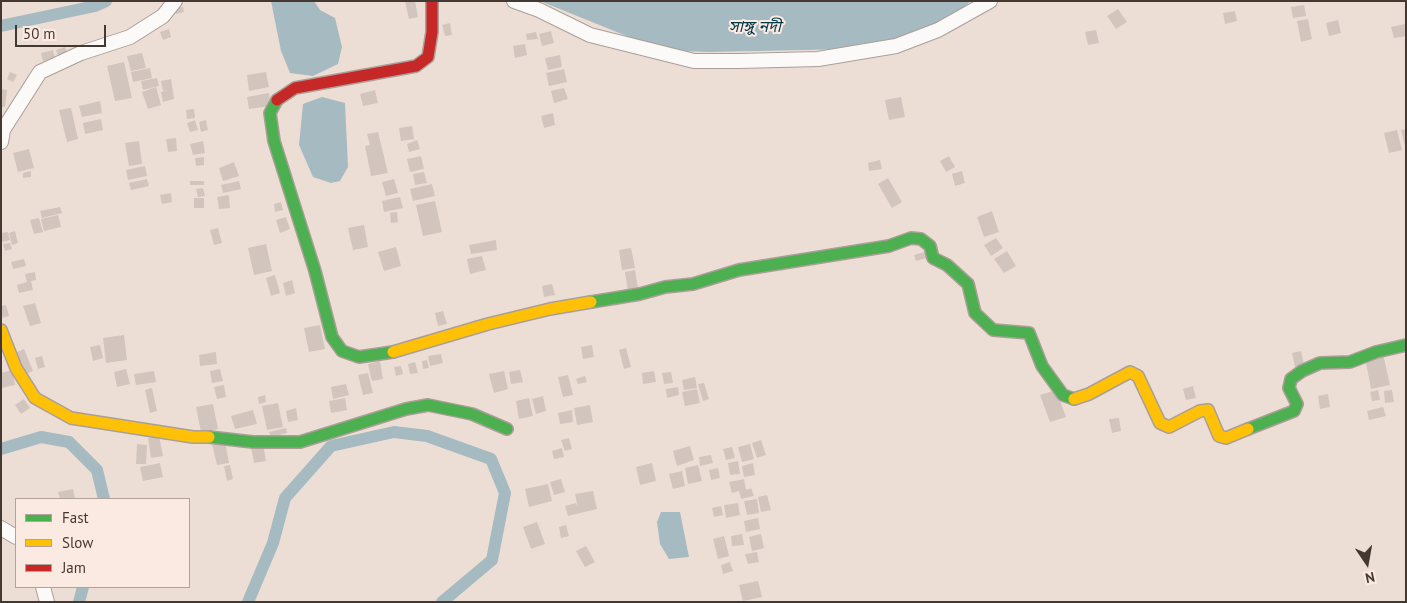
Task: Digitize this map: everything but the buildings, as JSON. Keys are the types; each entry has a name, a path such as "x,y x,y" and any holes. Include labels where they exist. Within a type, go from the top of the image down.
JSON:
{"street":[{"path":"1,142 3,130 40,72 81,53 130,38 163,16 175,1"},
{"path":"432,1 432,32 428,57 416,66 295,88 278,98 270,112 274,141 283,174 315,271 332,338 342,351 359,358 394,352 488,324 550,309 640,294 665,287 693,284 739,270 889,246 911,238 921,239 930,246 933,258 946,265 968,284 975,312 993,330 1029,333 1042,366 1063,395 1073,399 1088,394 1130,372 1138,376 1160,423 1169,427 1200,411 1208,410 1219,436 1226,438 1294,411 1297,404 1289,388 1291,379 1302,371 1320,363 1350,362 1376,352 1406,345"},
{"path":"514,1 539,10 590,35 694,61 739,61 818,59 896,46 938,30 990,1"},
{"path":"1,330 16,368 35,398 71,418 152,429 193,437 215,437 253,442 300,442 406,409 428,405 472,414 507,429"},
{"path":"1,528 15,536"},
{"path":"43,588 46,602"}],"water":[{"path":"271,1 314,1 320,10 335,18 342,47 338,64 313,76 290,73 281,51"},
{"name":"সাঙ্গু নদী","path":"540,1 971,1 949,20 894,42 853,49 709,52 678,51 649,45"},
{"path":"322,97 345,103 348,167 340,181 331,183 313,177 299,145 303,104"},
{"path":"661,512 680,512 689,557 669,559 660,544 657,522"}],"waterway":[{"path":"1,26 95,6 106,1"},
{"path":"248,602 273,543 285,498 331,446 394,432 427,436 491,459 505,493 492,560 442,602"},
{"path":"1,449 41,437 69,442 97,470 104,498"},
{"path":"79,602 83,588"}],"traffic: fast":[{"path":"277,100 270,113 274,141 315,271 332,337 342,351 359,357 393,352"},
{"path":"591,302 640,294 665,287 693,284 739,270 889,246 911,238 921,239 930,246 933,258 947,265 968,284 975,313 993,330 1029,333 1042,366 1063,395 1074,399"},
{"path":"1248,429 1294,411 1297,404 1289,388 1291,379 1302,371 1320,363 1350,362 1376,352 1406,345"},
{"path":"209,437 253,442 300,442 406,409 428,405 472,414 507,429"}],"traffic: slow":[{"path":"393,352 488,324 550,309 591,302"},
{"path":"1,330 16,368 35,398 71,418 193,437 209,437"},
{"path":"1074,399 1089,394 1130,372 1138,376 1160,423 1169,427 1200,411 1208,410 1219,436 1226,438 1248,429"}],"traffic: jam":[{"path":"277,100 295,88 416,66 428,57 432,32 432,1"}]}
